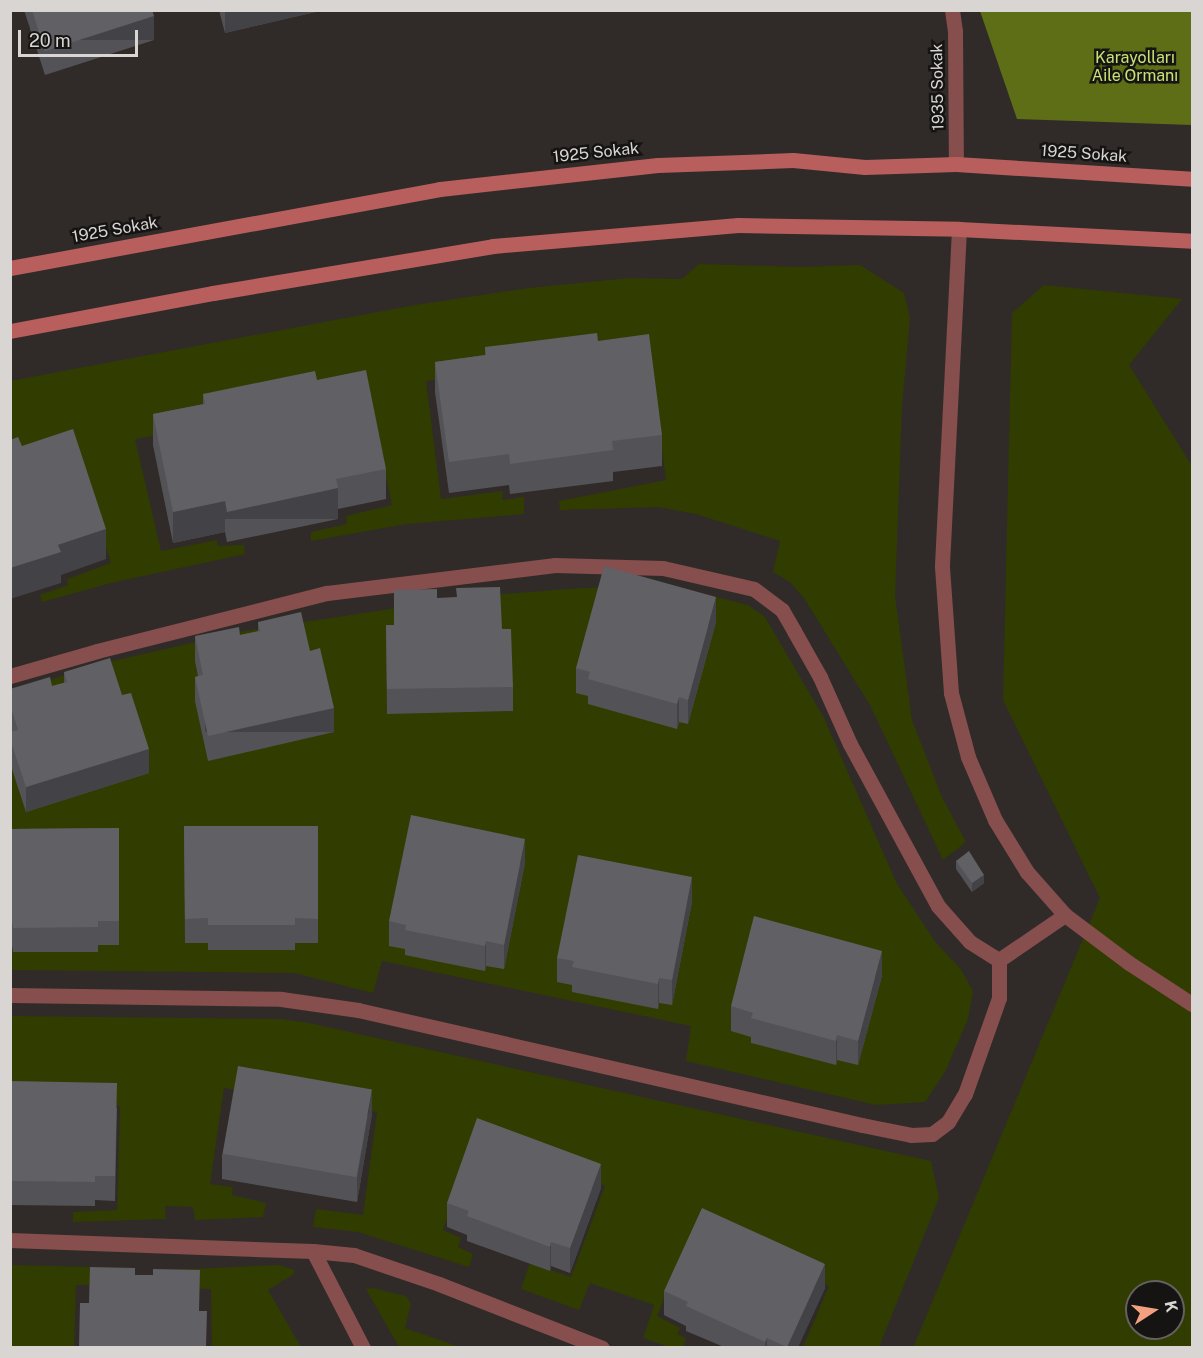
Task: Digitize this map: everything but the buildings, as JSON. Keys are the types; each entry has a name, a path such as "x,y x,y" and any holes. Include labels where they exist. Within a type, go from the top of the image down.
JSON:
{"main road":[{"name":"1925 Sokak","path":"10,268 440,189 521,178 658,165 793,160 865,167 956,164 1192,179"},
{"path":"10,331 213,293 493,246 738,225 958,229 1192,241"}],"street":[{"name":"1935 Sokak","path":"952,10 955,31 956,164"},
{"path":"958,229 942,567 951,693 968,757 994,820 1027,872 1065,915 1129,963 1192,1004"},
{"path":"10,676 97,651 327,593 555,566 663,567 754,589 782,610 820,677 850,744 938,906 970,942 999,960"},
{"path":"999,960 1065,915"},
{"path":"10,995 281,999 347,1009 912,1135 932,1134 948,1122 965,1094 999,998 999,960"},
{"path":"10,1240 313,1251 365,1259 439,1284 602,1347"},
{"path":"313,1251 363,1347"}],"green space":[{"name":"Karayolları Aile Ormanı","path":"980,11 1192,11 1192,125 1017,119"},
{"path":"699,264 800,267 860,265 904,293 910,318 902,407 895,596 912,720 942,797 966,842 943,860 870,705 804,598 790,582 773,572 780,541 696,514 658,507 560,510 559,501 666,480 649,351 426,381 441,499 503,491 502,500 524,497 524,514 406,524 311,541 311,532 347,524 346,516 392,505 368,391 196,429 135,439 161,551 217,540 217,546 244,545 245,554 111,583 42,602 40,595 68,585 67,579 111,563 74,452 11,464 10,381 415,305 529,288 630,278 682,279"},
{"path":"1044,285 1182,299 1129,365 1192,466 1192,1347 913,1348 1100,898 1003,700 1012,313"},
{"path":"654,586 705,594 748,605 765,617 824,718 897,884 936,943 960,968 973,991 968,1019 945,1072 925,1102 876,1105 686,1061 691,1026 382,961 373,993 294,973 11,970 11,692 104,663 244,631 477,596 582,588"},
{"path":"11,1016 282,1019 309,1023 931,1161 939,1198 879,1347 803,1347 829,1286 694,1226 657,1316 680,1328 677,1334 686,1338 683,1347 669,1347 643,1338 654,1305 590,1283 579,1310 521,1289 530,1263 571,1277 605,1186 476,1137 443,1230 461,1238 458,1247 473,1254 469,1267 358,1232 313,1227 316,1209 363,1215 377,1112 224,1088 210,1184 233,1187 232,1195 266,1203 263,1217 195,1220 193,1207 165,1206 166,1219 73,1222 73,1212 117,1210 120,1106 11,1101"},
{"path":"11,1265 129,1268 131,1285 76,1285 74,1347 11,1348"},
{"path":"279,1265 295,1270 294,1274 268,1290 301,1347 212,1347 211,1289 167,1288 167,1270"},
{"path":"373,1288 406,1296 411,1304 405,1328 460,1347 399,1347 366,1289"}]}
